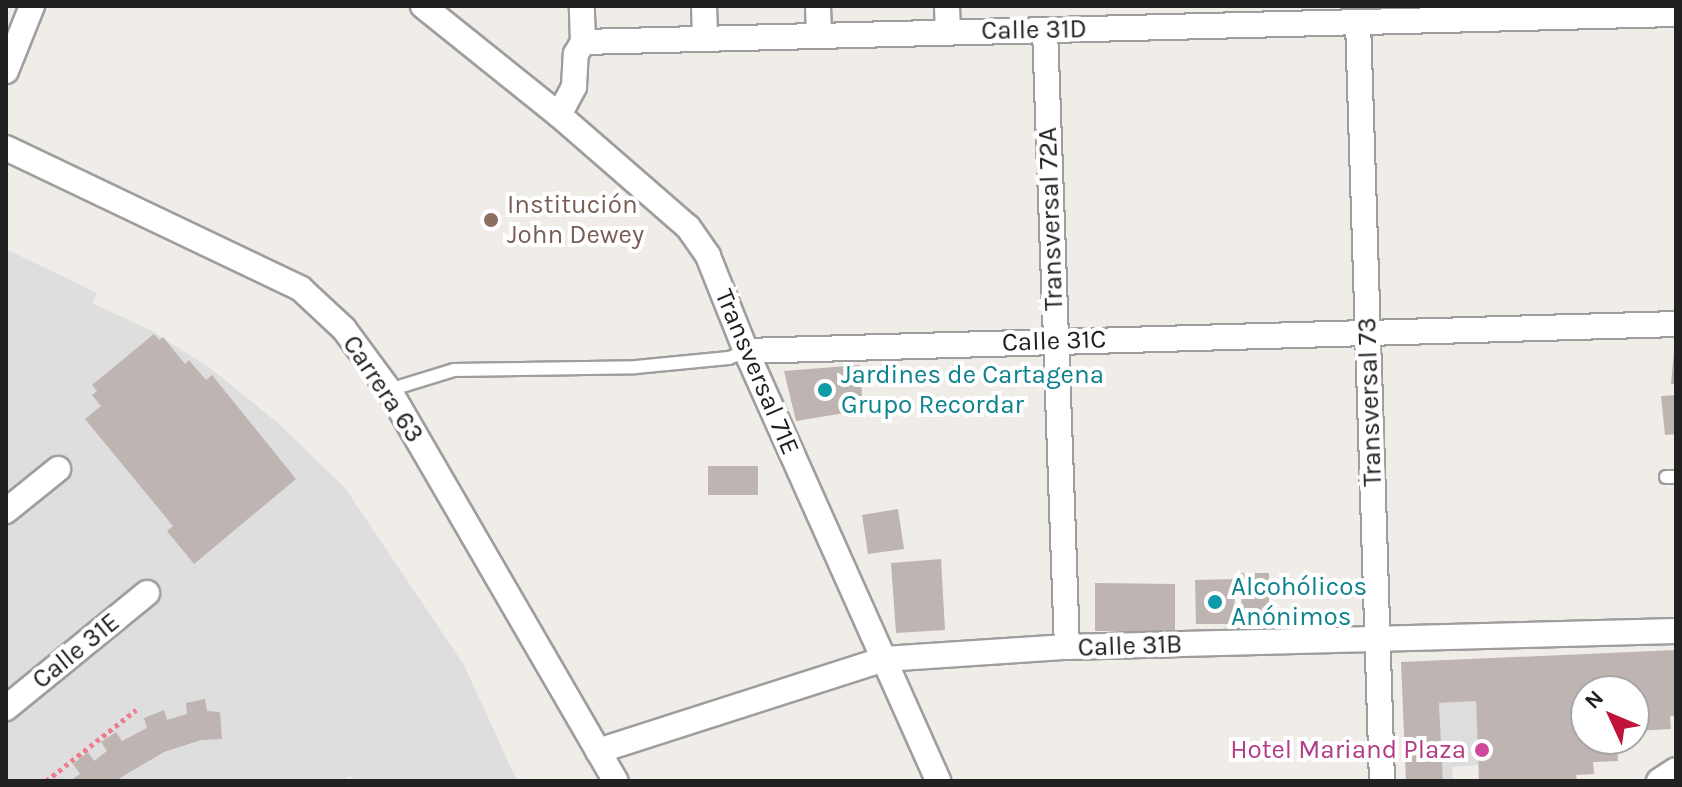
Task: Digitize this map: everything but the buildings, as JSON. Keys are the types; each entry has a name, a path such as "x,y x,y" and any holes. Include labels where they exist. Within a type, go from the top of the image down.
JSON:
{"street":[{"path":"6,71 32,6"},
{"path":"423,6 453,18 559,115 574,87 576,54 583,42 582,6"},
{"path":"704,6 705,39"},
{"path":"818,6 819,36"},
{"path":"947,6 948,32"},
{"name":"Calle 31D","path":"583,42 1045,30 1292,15 1358,22 1414,13 1676,14"},
{"name":"Transversal 73","path":"1358,22 1382,781"},
{"name":"Transversal 72A","path":"1045,30 1067,647"},
{"name":"Transversal 71E","path":"559,115 688,227 708,256 746,351 938,781"},
{"name":"Carrera 63","path":"6,148 301,289 344,329 389,390 616,781"},
{"name":"Calle 31C","path":"746,351 1676,324"},
{"path":"6,511 58,469"},
{"name":"Calle 31E","path":"6,708 147,593"},
{"name":"Calle 31B","path":"598,751 884,659 1067,647 1676,631"},
{"path":"1659,781 1676,770"}],"lane":[{"name":"Calle 31C","path":"389,390 454,370 636,367 729,358 746,351"}],"path":[{"path":"46,781 136,710"}],"shaded area":[{"path":"6,249 97,293 92,303 152,331 210,368 279,424 345,488 464,665 517,781 355,781 350,776 341,781 6,781"},
{"path":"1476,701 1478,765 1452,767 1453,781 1443,781 1439,703"}],"place":[{"name":"Institución John Dewey","path":"491,220"},
{"name":"Jardines de Cartagena Grupo Recordar","path":"825,390"},
{"name":"Alcohólicos Anónimos","path":"1215,602"},
{"name":"Hotel Mariand Plaza","path":"1482,750"}]}
